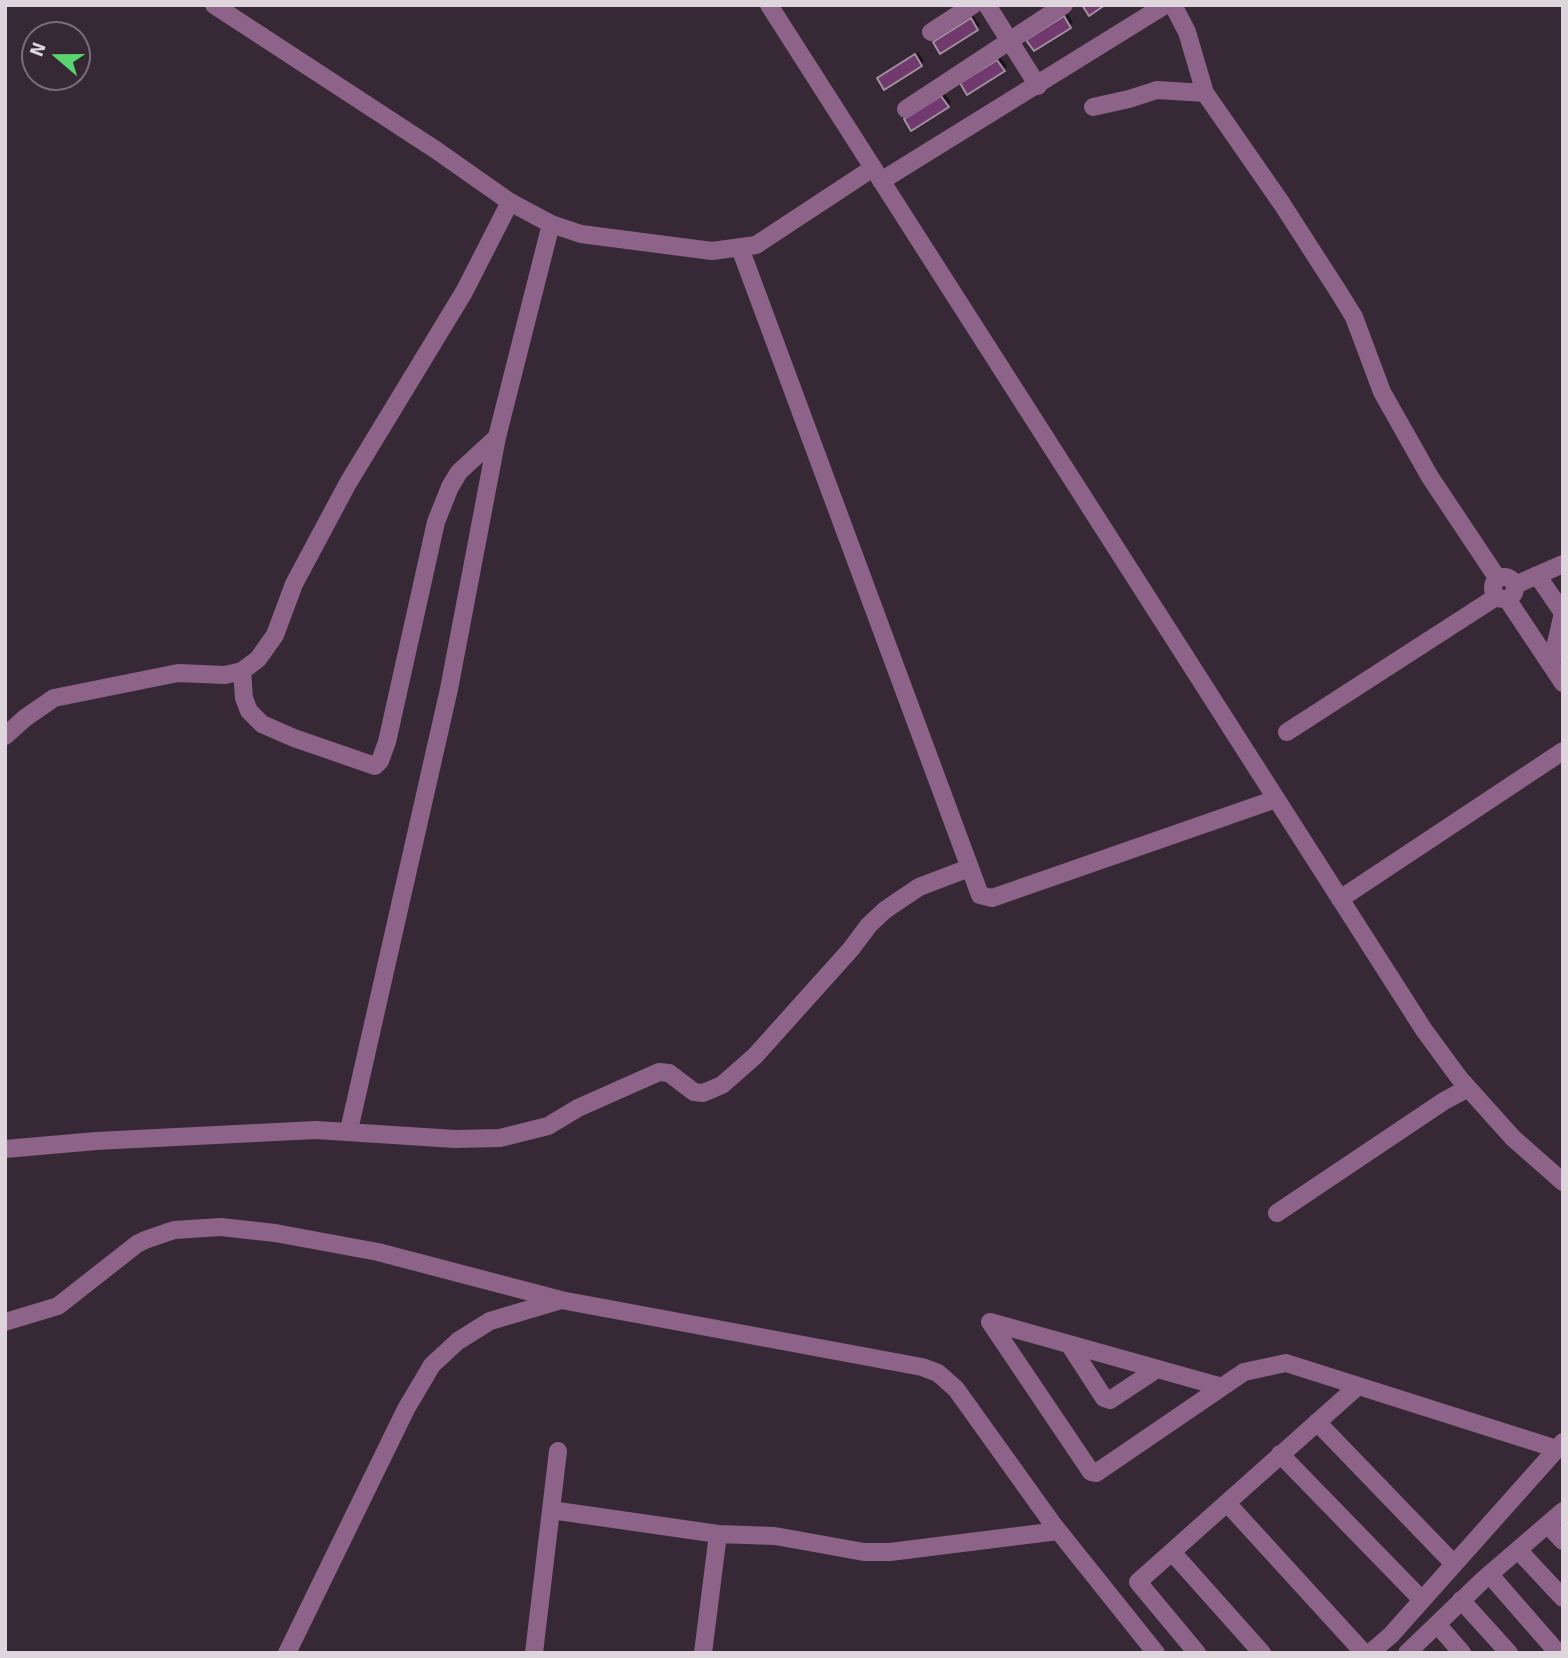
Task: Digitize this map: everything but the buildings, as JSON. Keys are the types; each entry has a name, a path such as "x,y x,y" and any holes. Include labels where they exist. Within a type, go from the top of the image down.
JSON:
{"street":[{"path":"214,5 510,201 551,224 581,234 712,251 756,245 1038,86 1165,5"},
{"path":"769,5 1424,1030 1468,1087 1513,1138 1563,1182"},
{"path":"931,32 973,5"},
{"path":"987,5 1038,86"},
{"path":"905,109 1064,5"},
{"path":"1173,5 1187,32 1205,93 1282,204 1354,317 1382,392 1430,477 1563,683"},
{"path":"1093,107 1157,90 1205,93"},
{"path":"5,736 54,698 178,673 225,675 242,671 258,659 275,635 295,584 348,483 464,292 510,201"},
{"path":"349,1130 449,689 497,437 551,224"},
{"path":"740,248 980,895 992,898 1276,799"},
{"path":"242,671 244,698 249,710 262,724 376,766 387,742 436,522 459,472 497,437"},
{"path":"1287,732 1504,590 1563,564"},
{"path":"1537,575 1563,613 1551,665"},
{"path":"1340,899 1563,751"},
{"path":"5,1149 221,1134 349,1130 455,1139 500,1138 548,1126 578,1108 659,1072 669,1073 694,1092 703,1093 722,1086 755,1056 851,949 869,925 885,911 919,887 970,868"},
{"path":"1277,1213 1468,1087"},
{"path":"5,1322 58,1306 136,1244 174,1230 221,1227 332,1243 417,1261 561,1300 922,1367 938,1373 956,1389 1058,1531 1156,1653"},
{"path":"287,1653 400,1420 432,1365 458,1341 490,1321 561,1300"},
{"path":"1222,1387 990,1322 1091,1472 1096,1473 1244,1372 1286,1363 1560,1445 1391,1635 1370,1653"},
{"path":"1069,1344 1104,1398 1110,1400 1157,1369"},
{"path":"1197,1653 1138,1582 1358,1386"},
{"path":"1317,1422 1454,1564"},
{"path":"534,1653 558,1451"},
{"path":"1280,1454 1422,1600"},
{"path":"1227,1503 1364,1653"},
{"path":"551,1510 718,1534 775,1536 864,1552 890,1552 1058,1531"},
{"path":"1407,1653 1461,1600 1563,1511"},
{"path":"1548,1525 1563,1541"},
{"path":"703,1653 718,1534"},
{"path":"1519,1551 1563,1598"},
{"path":"1172,1552 1262,1653"},
{"path":"1490,1575 1558,1653"},
{"path":"1461,1600 1509,1653"},
{"path":"1437,1624 1462,1653"}]}
